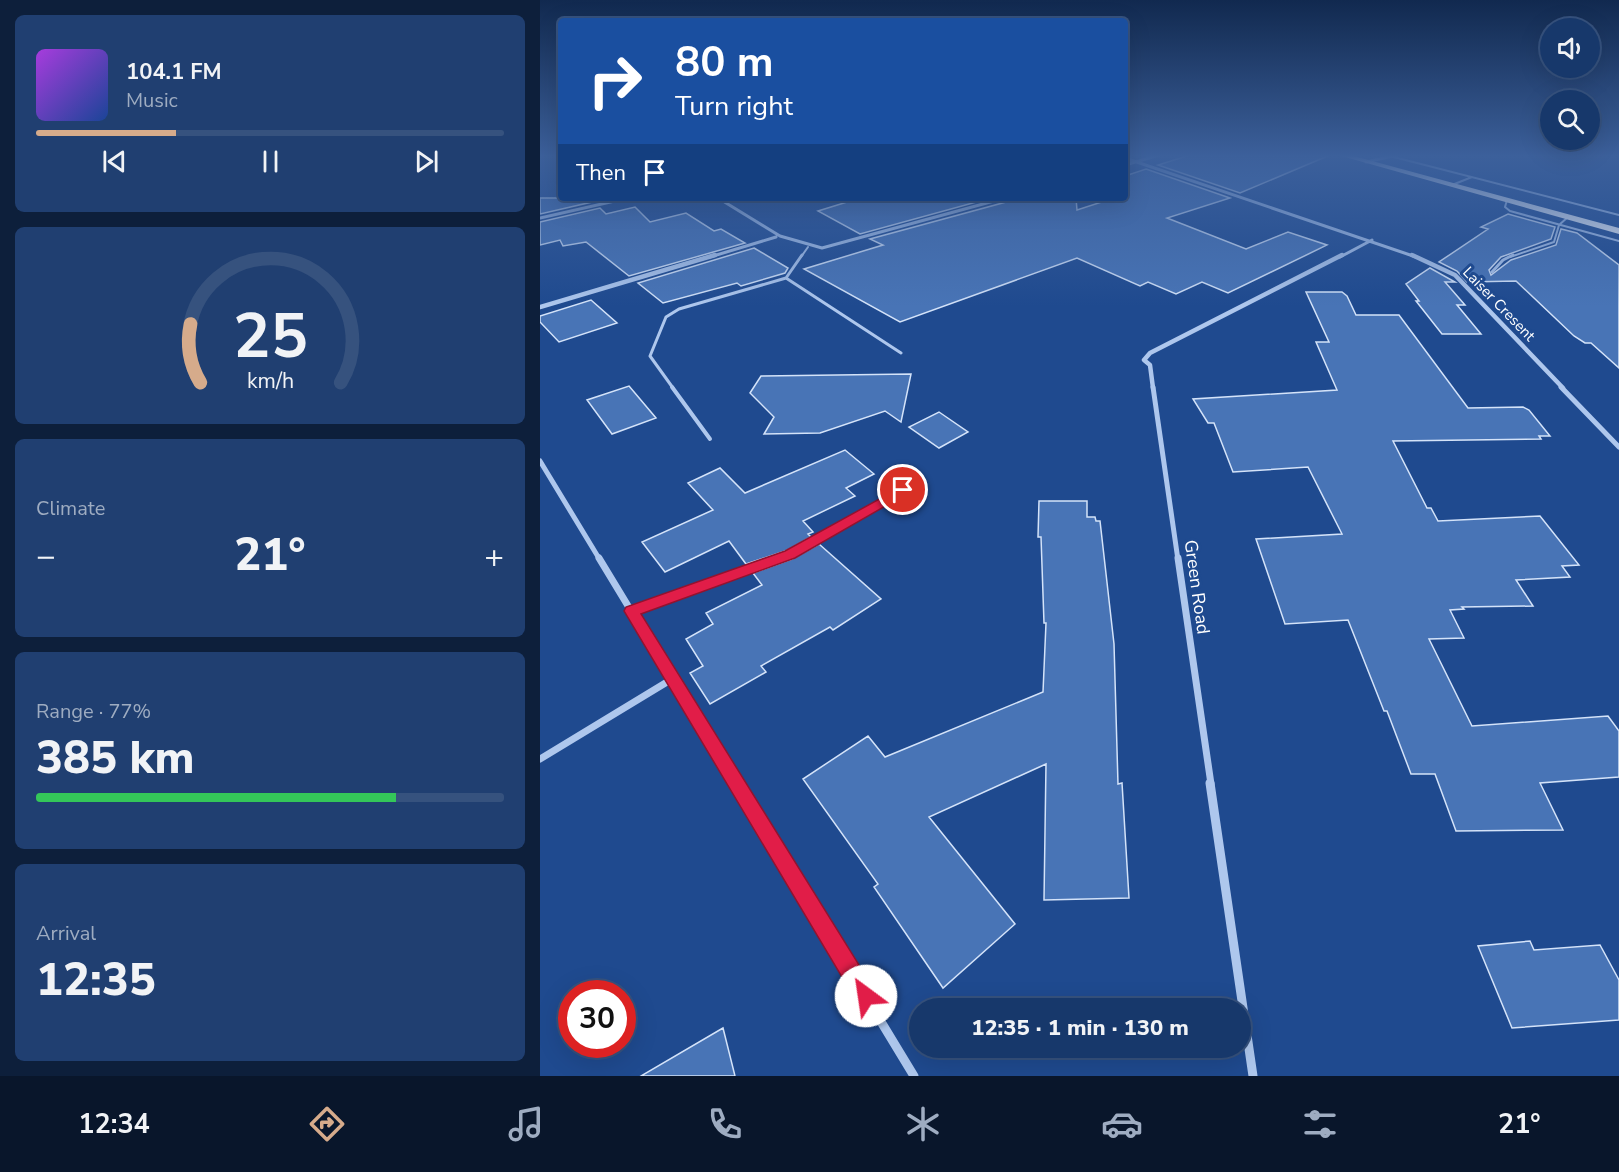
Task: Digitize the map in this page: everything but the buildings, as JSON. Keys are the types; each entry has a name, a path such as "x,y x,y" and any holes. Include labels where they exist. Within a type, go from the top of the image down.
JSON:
{"highway":[{"path":"1526,205 1619,231"}],"street":[{"path":"540,218 596,205"},
{"path":"729,205 776,237 808,247 838,246 980,205"},
{"name":"Laiser Cresent","path":"1268,205 1372,240 1455,274 1619,447"},
{"path":"540,307 776,237"},
{"name":"Green Road","path":"1253,1076 1150,365 1144,360 1150,353 1372,240"},
{"path":"540,461 914,1076"},
{"path":"631,611 790,554 903,490"},
{"path":"540,759 672,679"}],"lane":[{"path":"1506,205 1510,211 1619,241"},
{"path":"1581,205 1619,215"},
{"path":"1492,272 1496,264 1504,259 1554,242 1558,225 1568,217"},
{"path":"1585,232 1595,224"},
{"path":"710,439 650,356 666,316 679,309 786,278 808,247"},
{"path":"786,278 901,352"}],"route":[{"path":"866,996 631,611 790,554 903,490"}]}
